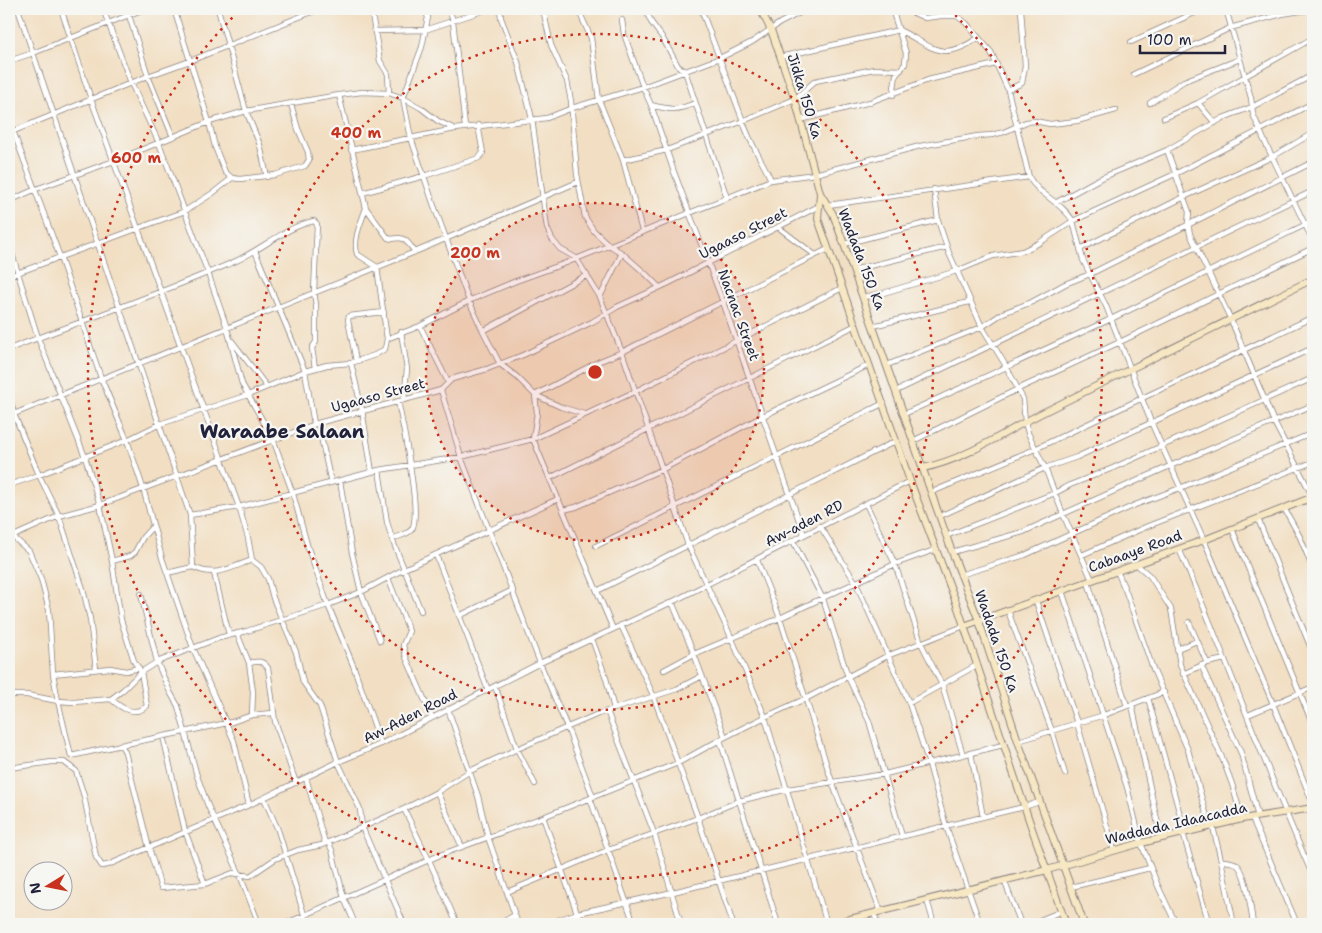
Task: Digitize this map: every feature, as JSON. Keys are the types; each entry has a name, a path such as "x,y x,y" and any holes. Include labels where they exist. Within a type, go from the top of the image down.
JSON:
{"street":[{"path":"18,9 190,515 193,567"},
{"path":"61,9 91,99 239,507 252,560 261,567 268,579 272,598 296,652 303,682 320,706 338,762 360,809 362,827 404,924"},
{"path":"103,9 131,82 159,143 208,273 230,338 237,372 273,439 293,494 308,548 328,605 353,665 381,744"},
{"path":"127,9 148,76 173,137"},
{"path":"9,61 144,9"},
{"path":"174,9 219,160 225,172 232,178 240,180 267,177 305,166 309,160 308,152 298,129 291,104"},
{"path":"218,9 246,112 260,145 267,177"},
{"path":"11,132 131,82 190,61 228,44 319,9"},
{"path":"371,9 380,61 388,74 389,93"},
{"path":"424,9 428,17 422,47 404,98 411,138 469,301 500,364 517,377 535,395 561,408 585,415"},
{"path":"445,9 450,9 453,21 466,127"},
{"path":"375,31 425,30 488,9"},
{"path":"500,9 501,18 518,62 532,120 547,228 552,239 560,249 576,258 600,297 622,352 634,392 663,469 688,545 732,639 765,717 828,924"},
{"path":"543,9 551,45 567,81 572,108 578,182 585,217 594,231 609,245 622,253 659,287"},
{"path":"578,9 591,38 599,100 623,160 642,232"},
{"path":"649,9 648,15 651,22 678,66 685,71 727,198"},
{"path":"701,9 747,134 771,180"},
{"name":"Jidka 150 Ka","path":"760,9 771,30 795,99 820,193"},
{"path":"351,150 478,125 547,118 572,108 643,87 720,58 752,42 790,18 814,9"},
{"path":"892,9 906,53 905,64 896,75 893,95"},
{"path":"904,9 925,18 957,16 966,23 991,52 1008,90 1029,177 1032,183 1057,202 1073,220 1083,260 1111,319 1150,422 1204,540 1273,704 1313,806"},
{"path":"1008,90 1022,83 1025,66 1021,9"},
{"path":"1131,42 1203,9"},
{"path":"1226,9 1260,132 1313,241"},
{"path":"1134,74 1230,28 1282,14 1313,9"},
{"name":"Nacnac Street","path":"622,20 624,34 709,263 804,535"},
{"path":"780,57 899,30 934,49 944,52 955,51 978,38"},
{"path":"1164,118 1198,103 1313,38"},
{"path":"1150,102 1184,81 1240,59"},
{"path":"800,120 893,95 928,80 996,64"},
{"path":"623,160 667,150 743,121 795,99 815,81 874,69 901,70"},
{"path":"1057,202 1099,179 1167,150 1223,118 1252,107 1313,75"},
{"path":"9,201 114,162 209,122 246,112 339,95 362,92 389,93 404,98 438,121 455,129"},
{"path":"339,95 366,208 388,238 391,240 401,238 405,240 415,252"},
{"path":"651,105 670,110 684,108 695,103"},
{"path":"1198,103 1215,123"},
{"path":"863,297 880,294 957,271 993,256 1023,251 1039,243 1073,220 1175,174 1260,132 1313,103"},
{"path":"387,339 420,326 469,301 771,180 815,174 920,146 992,135 1026,122 1035,121 1050,124 1077,121 1116,110"},
{"path":"9,120 11,132 36,190 60,256 101,378 127,440 167,573 194,648 234,740 250,805"},
{"path":"362,193 479,158 483,152 478,125"},
{"path":"1080,249 1184,197 1272,157 1313,133"},
{"path":"1167,150 1189,212 1188,224 1196,247 1231,320 1274,422 1298,468 1311,498 1313,510"},
{"path":"887,365 982,327 1003,313 1032,302 1065,284 1090,274 1313,162"},
{"path":"828,205 1029,177"},
{"path":"9,276 184,210 213,193 232,178"},
{"path":"9,416 415,252 578,182"},
{"path":"934,189 938,220 947,247 982,327 1006,366 1023,399 1024,422 1035,449 1046,468 1063,514 1082,555 1130,705 1161,838"},
{"path":"896,391 1313,191"},
{"name":"Wadada 150 Ka","path":"820,193 833,214 844,244 946,536 978,621 1039,802 1084,924"},
{"name":"Wadada 150 Ka","path":"820,193 818,219 828,249 910,481 937,549 1024,807 1066,924"},
{"name":"Ugaaso Street","path":"11,537 59,516 100,505 316,424 441,390 457,376 473,373 523,355 819,206"},
{"path":"9,485 127,440 160,424 248,395 305,371 327,365 354,362 380,353 385,349 387,339 377,267 357,254 356,247 356,237 366,208"},
{"path":"844,244 938,220"},
{"path":"9,349 208,273 255,251 296,227 314,221 317,224 314,292 316,342 312,351 315,368"},
{"path":"904,414 1111,319 1313,221"},
{"path":"778,227 815,256"},
{"path":"9,244 38,338 84,457 100,505 112,561 121,620 134,660 140,670 147,706 143,710 126,710 111,699"},
{"path":"853,270 947,247"},
{"path":"913,441 1313,248"},
{"path":"535,395 828,249"},
{"path":"255,251 305,371 331,483"},
{"path":"600,297 622,253"},
{"path":"483,331 586,275"},
{"path":"923,468 963,454 1313,279"},
{"path":"190,515 239,507 379,470 461,457 533,440 634,392 842,288"},
{"path":"873,326 970,302"},
{"path":"372,472 348,320 349,316 384,312"},
{"path":"932,492 1035,449 1141,397 1313,317"},
{"path":"550,478 856,325"},
{"path":"420,326 448,382"},
{"path":"401,332 407,370 404,400"},
{"path":"230,338 267,387"},
{"path":"940,516 1046,468 1077,457 1313,348"},
{"path":"563,510 576,507 663,469 763,416 869,365"},
{"path":"946,536 1055,493 1313,378"},
{"path":"441,390 461,457 540,663 567,727 634,924"},
{"path":"9,394 14,414 39,475 59,516 87,604 96,669"},
{"path":"535,395 537,413 533,440 613,628"},
{"path":"392,539 408,533 413,528 416,519 410,464 398,401"},
{"path":"596,546 884,403"},
{"path":"952,552 1023,532 1313,405"},
{"path":"960,575 1025,555 1135,505 1313,433"},
{"path":"597,591 896,441"},
{"path":"1082,555 1190,509 1313,462"},
{"path":"379,470 387,522 392,539 421,611"},
{"path":"340,481 352,553 361,592 380,641"},
{"name":"Aw-aden RD","path":"707,584 910,481"},
{"path":"53,674 110,668 126,671 140,670 229,635 248,631 328,605 361,592 404,569 558,498"},
{"name":"Cabaaye Road","path":"964,626 1204,540 1311,498"},
{"path":"866,504 895,564 921,643 942,685 963,755"},
{"path":"1284,508 1300,537 1313,569"},
{"path":"1258,519 1313,653"},
{"path":"9,524 11,537 29,551 41,579 49,610 53,674 71,756 227,723 252,714 273,713"},
{"path":"112,561 130,556 135,552 143,537 153,526"},
{"path":"820,526 856,584 909,703 930,764 946,826 980,924"},
{"path":"1232,529 1313,725"},
{"path":"792,541 822,599 848,677 868,720 902,836"},
{"path":"1180,548 1248,715 1284,812 1313,876"},
{"path":"664,670 694,654 856,584 895,564 937,549"},
{"path":"436,555 488,690"},
{"path":"167,573 193,567 203,572 214,573 252,560"},
{"path":"757,560 780,618 807,698 832,782 877,913 878,924"},
{"path":"1136,564 1150,576 1170,608 1183,674 1223,760 1242,819"},
{"path":"1116,571 1126,592 1147,654 1188,750 1221,860 1233,920"},
{"path":"214,573 229,635"},
{"path":"388,578 409,631 403,645 406,657 432,717"},
{"name":"Aw-Aden Road","path":"9,768 64,762 76,771 84,796 96,857 102,866 108,865 250,805 338,762 381,744 540,663 707,584"},
{"path":"459,616 513,590"},
{"path":"1062,591 1104,715 1141,843 1150,868 1176,924"},
{"path":"141,594 157,662 178,706 197,776 259,924"},
{"path":"1036,601 1077,723 1114,850"},
{"path":"672,602 702,676 778,924"},
{"path":"1008,611 1052,730 1065,774"},
{"path":"1189,622 1198,641 1204,664 1246,766 1255,817 1297,924"},
{"path":"621,625 652,696 678,763 720,880 733,924"},
{"path":"285,924 430,860 678,763 887,656 964,626"},
{"path":"237,633 249,664 253,692 252,714"},
{"path":"592,639 606,678 614,709"},
{"path":"1177,649 1198,641"},
{"path":"1183,674 1204,664 1225,659"},
{"path":"249,664 259,661 268,668 273,713 296,783"},
{"path":"909,703 977,665"},
{"path":"9,695 27,695 74,702 111,699 123,690 140,670"},
{"path":"121,744 125,752 161,888 205,884 233,873 250,876 269,862 326,842 404,809 437,792 470,771 517,749 607,711 677,689 702,676"},
{"path":"495,686 517,749 535,784"},
{"path":"1248,715 1313,687"},
{"path":"1018,741 1104,715 1164,692"},
{"path":"1148,698 1208,924"},
{"path":"448,709 470,771 488,837 518,924"},
{"path":"607,711 654,833 681,924"},
{"path":"163,736 185,832 205,884"},
{"path":"507,892 608,850 740,801 788,788 885,774 1003,745"},
{"path":"971,753 983,816"},
{"path":"306,778 326,842 332,850 344,898 355,924"},
{"path":"437,792 462,847"},
{"path":"264,798 278,830 307,924"},
{"path":"546,924 578,913 807,860 1039,802"},
{"name":"Waddada Idaacadda","path":"828,924 1063,866 1161,838 1242,819 1313,806"},
{"path":"404,809 430,860 457,924"},
{"path":"543,817 581,924"},
{"path":"1221,860 1234,862 1240,868 1244,876 1253,924"},
{"path":"1071,887 1150,868"},
{"path":"1004,880 1021,924"},
{"path":"927,900 934,924"},
{"path":"1030,924 1062,911"},
{"path":"499,924 515,915"}],"district":[{"name":"Waraabe Salaan","path":"282,431"}]}
